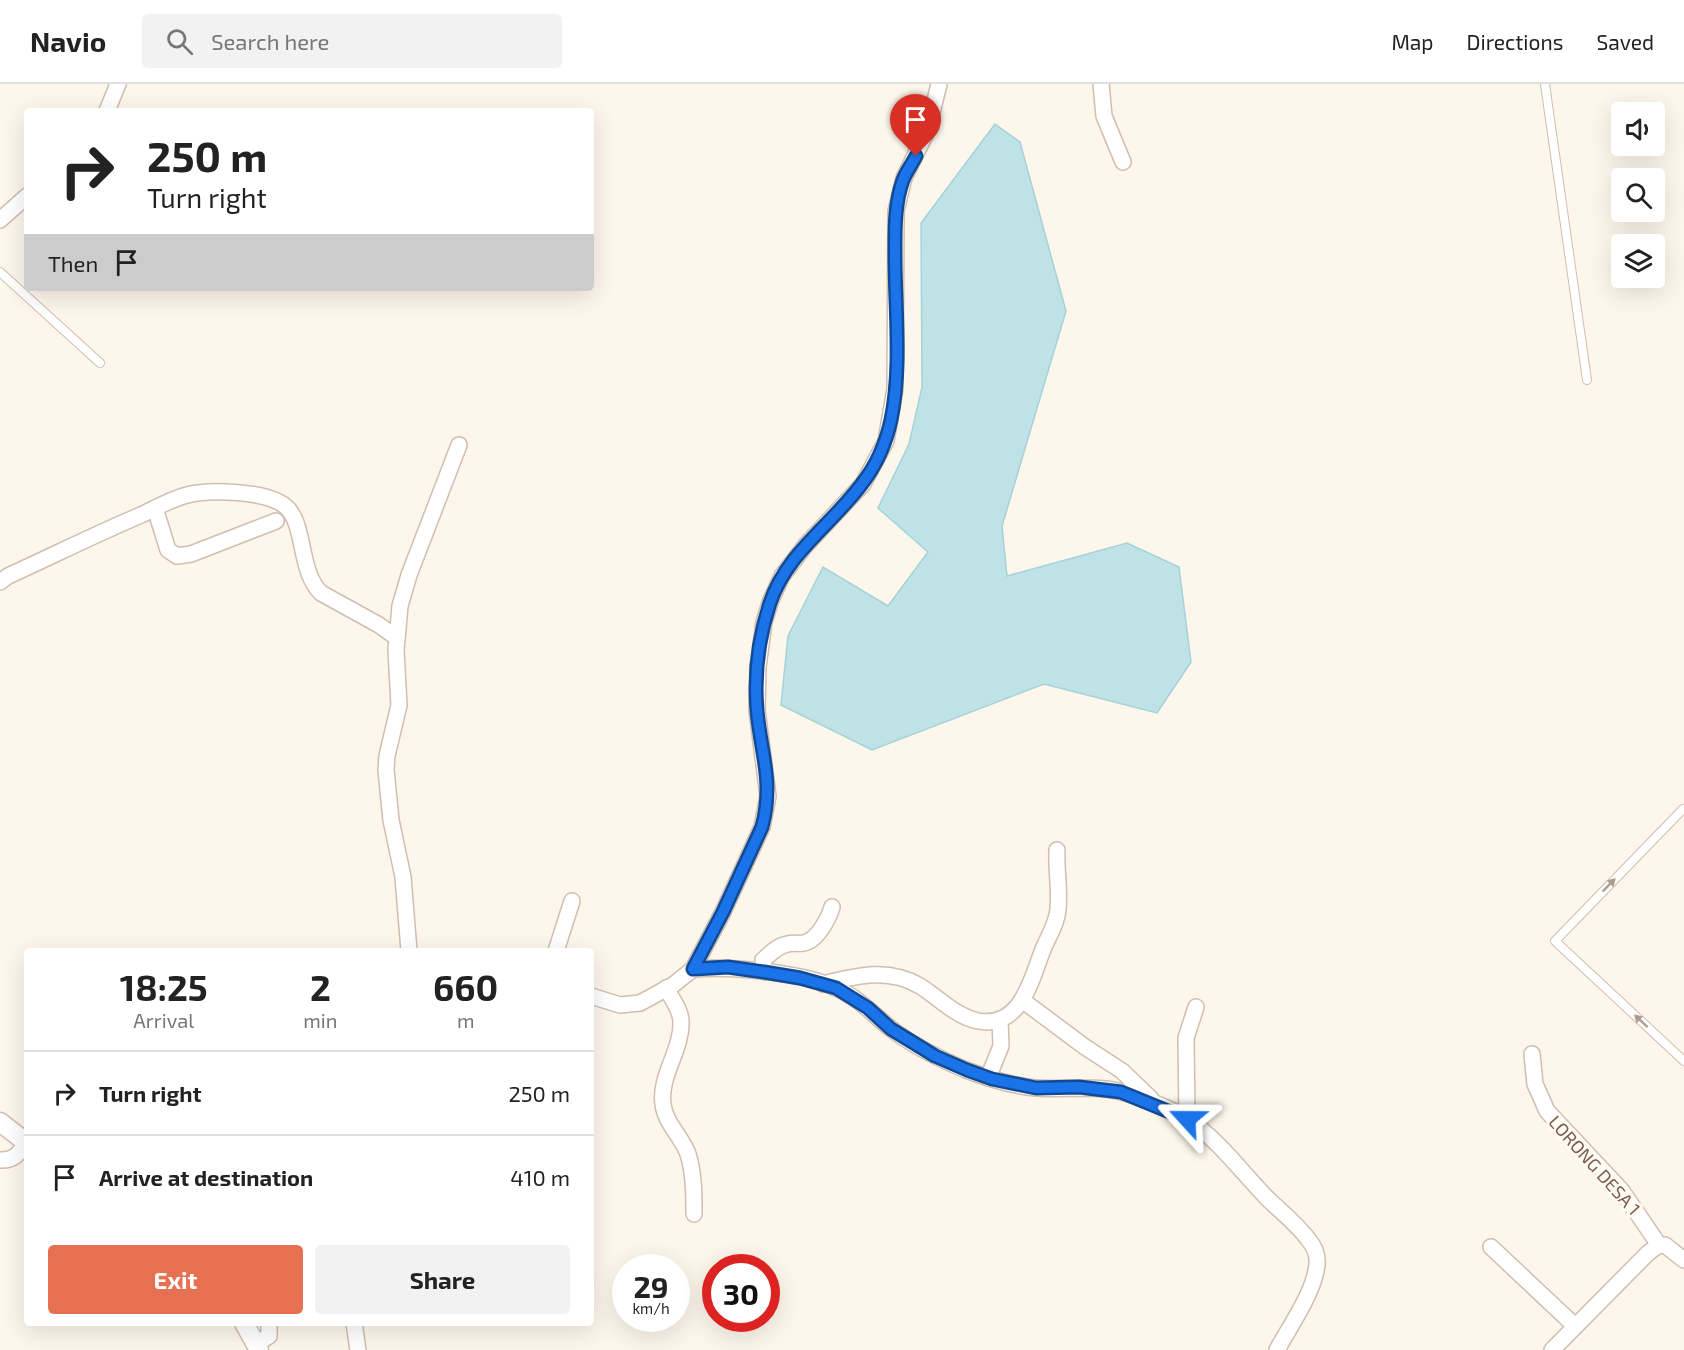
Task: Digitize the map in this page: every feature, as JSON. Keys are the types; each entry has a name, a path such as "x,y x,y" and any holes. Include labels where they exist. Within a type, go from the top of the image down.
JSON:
{"street":[{"path":"108,108 118,84"},
{"path":"594,997 628,1005 640,1003 693,969 723,912 762,827 766,812 768,785 757,710 758,667 764,621 782,576 795,558 863,484 886,441 896,389 896,211 904,178 928,129 939,84"},
{"path":"1101,84 1104,116 1123,162"},
{"path":"0,220 24,199"},
{"path":"409,948 403,877 391,820 386,770 399,705 396,650 400,606 409,575 459,445"},
{"path":"0,582 8,576 171,500 200,492 245,495 275,500 292,512 313,586 321,593 380,625 397,638"},
{"path":"155,508 168,550 177,556 191,554 276,521"},
{"path":"823,984 867,974 895,977 919,986 941,1002 977,1020 988,1022 1010,1015 1019,1007 1034,976 1056,919 1058,910 1057,850"},
{"path":"557,948 572,901"},
{"path":"764,972 763,960 779,947 813,939 825,923 832,907"},
{"path":"693,969 728,967 823,984 836,988 858,1001 891,1029 935,1056 988,1078 1036,1088 1079,1087 1121,1092 1187,1119 1212,1137 1265,1196 1308,1238 1316,1251 1317,1264 1305,1297 1277,1350"},
{"path":"666,988 677,1006 681,1022 666,1078 663,1104 688,1154 692,1175 694,1214"},
{"path":"1022,1000 1085,1047 1122,1071 1160,1107"},
{"path":"1187,1119 1186,1038 1196,1007"},
{"path":"988,1078 1001,1046 1000,1019"},
{"name":"LORONG DESA 1","path":"1532,1054 1535,1084 1547,1111 1622,1191 1659,1245 1665,1245 1684,1260"},
{"path":"0,1122 24,1141"},
{"path":"0,1160 8,1160 17,1156 24,1147"},
{"path":"1552,1350 1648,1253 1659,1245"},
{"path":"1491,1247 1575,1326"},
{"path":"246,1326 257,1347 269,1336 269,1326"},
{"path":"354,1326 358,1350"}],"lane":[{"path":"1545,84 1587,380"},
{"path":"0,272 100,363"},
{"path":"1683,810 1556,941 1684,1061"}],"water":[{"path":"995,124 1020,142 1066,311 1002,526 1007,576 1127,543 1179,567 1191,662 1157,713 1044,684 872,750 781,705 788,636 823,567 888,606 928,552 878,508 909,444 922,387 921,223"}],"route":[{"path":"916,156 904,178 896,211 896,389 886,441 863,484 795,558 782,576 771,600 764,621 758,667 757,710 768,785 766,812 762,827 723,912 693,969 728,967 800,978 836,988 868,1008 891,1029 935,1056 967,1070 992,1079 1036,1088 1079,1087 1121,1092 1187,1119"}]}
